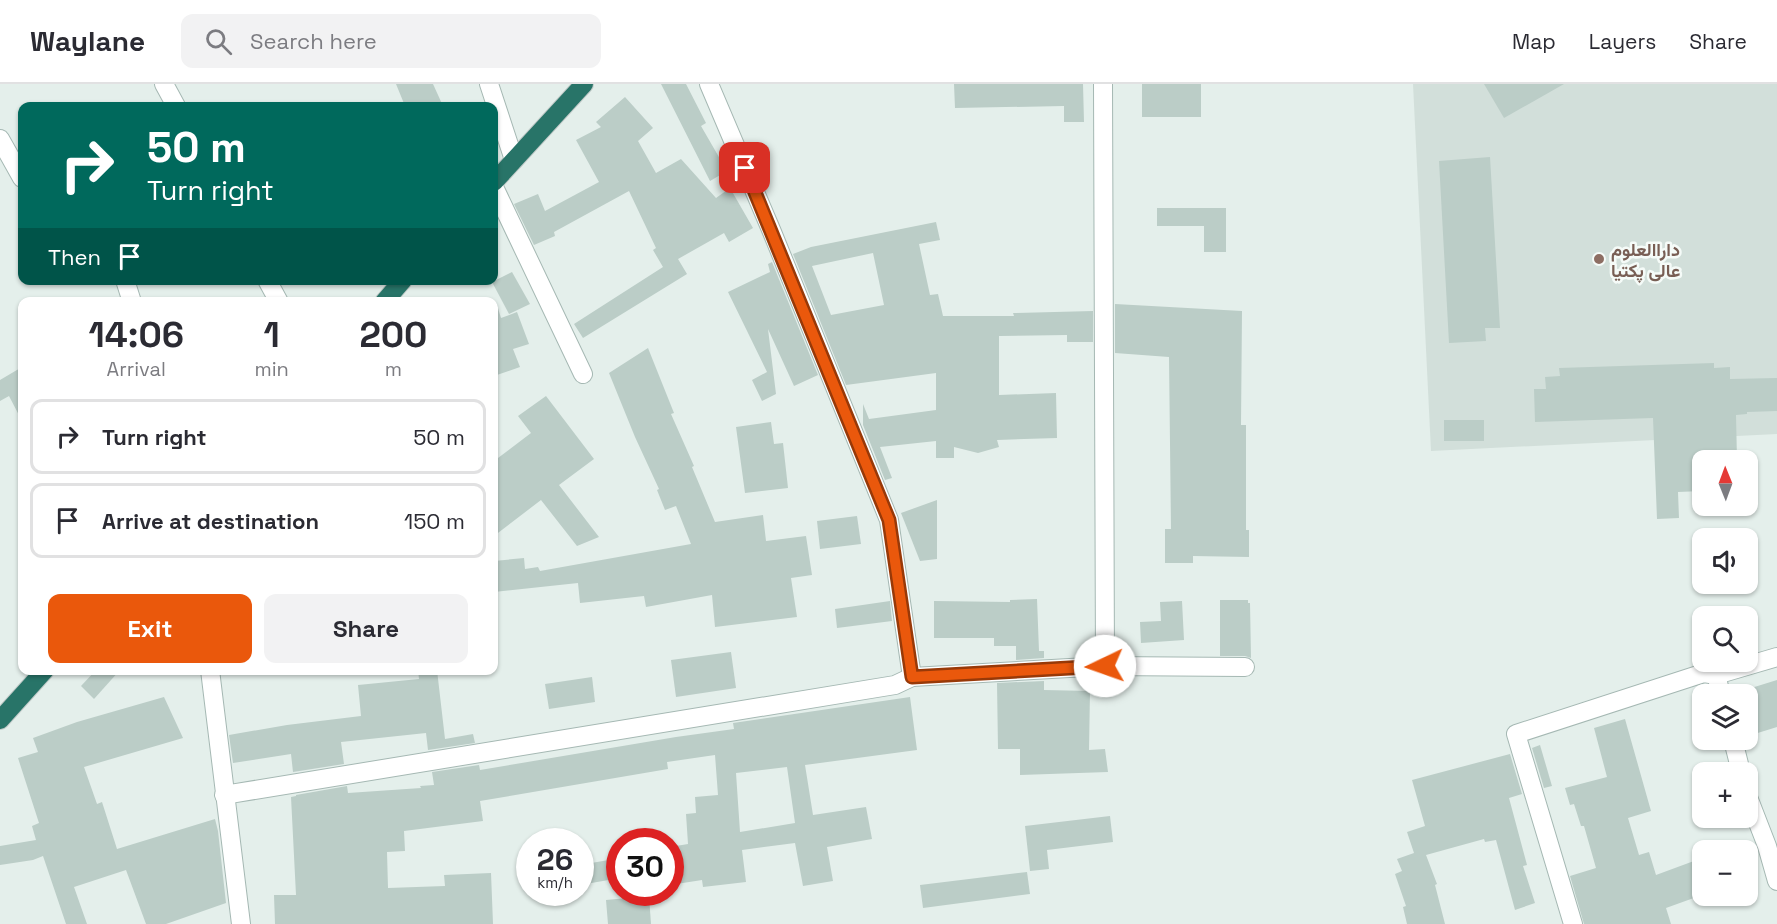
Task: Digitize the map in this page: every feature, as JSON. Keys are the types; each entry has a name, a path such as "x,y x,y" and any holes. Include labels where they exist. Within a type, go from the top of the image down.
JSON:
{"highway":[{"path":"498,179 584,84"},
{"path":"388,297 399,285"},
{"path":"0,720 40,675"}],"street":[{"path":"164,84 174,102"},
{"path":"489,84 495,102"},
{"path":"709,84 889,520 912,677"},
{"path":"1103,84 1105,666"},
{"path":"498,111 514,160"},
{"path":"0,139 18,171"},
{"path":"498,193 583,374"},
{"path":"1574,924 1516,734 1704,673 1716,675 1777,657"},
{"path":"224,795 895,685 912,677 1105,666 1245,667"},
{"path":"211,675 240,924"},
{"path":"1716,675 1718,684"},
{"path":"1758,822 1777,881"}],"shaded area":[{"name":"داراالعلوم عالی پکتیا","path":"1413,84 1777,84 1777,434 1431,451"}],"building":[{"path":"396,84 433,84 441,102 403,102"},
{"path":"661,84 686,84 706,123 701,126 727,171 710,181"},
{"path":"954,84 1083,84 1084,122 1064,122 1064,106 955,108"},
{"path":"1142,84 1201,84 1201,117 1142,117"},
{"path":"1484,84 1564,84 1504,118"},
{"path":"625,97 653,128 638,141 656,173 681,159 716,198 730,188 753,228 729,242 724,233 678,259 687,274 583,338 574,324 663,267 653,250 656,248 629,191 554,232 555,236 534,245 514,204 538,194 545,211 599,182 576,140 601,127 596,122"},
{"path":"1490,157 1500,328 1485,328 1486,341 1449,343 1439,161"},
{"path":"1157,208 1226,208 1226,252 1204,252 1204,226 1157,226"},
{"path":"936,222 940,240 919,244 930,295 938,294 943,316 1014,316 1013,313 1093,311 1093,342 1067,342 1067,335 999,336 999,395 1056,393 1057,438 997,440 999,447 978,453 954,447 954,458 936,458 936,441 880,447 892,478 885,480 863,425 863,404 869,419 936,410 936,373 846,385 793,254 811,247","holes":["873,253 884,305 831,315 812,266"]},
{"path":"772,262 818,375 794,386 768,329 776,394 762,401 752,380 767,372 728,292 770,272 768,264"},
{"path":"512,272 530,304 509,314 494,285 498,285 498,279"},
{"path":"1115,304 1242,311 1241,425 1246,425 1246,530 1249,530 1249,557 1193,556 1193,563 1165,563 1165,529 1171,529 1169,357 1115,353"},
{"path":"498,308 501,318 517,312 529,344 513,349 520,367 498,375"},
{"path":"648,348 674,413 671,414 715,522 763,515 766,541 806,536 812,575 791,578 797,617 715,627 712,595 646,607 644,596 580,603 578,583 498,592 498,561 524,558 525,569 538,567 540,571 691,544 676,506 665,510 657,490 659,489 609,373"},
{"path":"1714,363 1714,368 1730,367 1730,379 1777,378 1777,411 1747,412 1747,414 1736,415 1737,450 1692,450 1692,491 1678,492 1679,518 1657,519 1653,418 1535,422 1534,389 1546,389 1545,377 1560,376 1559,368"},
{"path":"18,369 18,413 9,396 0,401 0,380"},
{"path":"546,396 594,459 559,485 599,537 577,546 541,500 498,533 498,458 531,433 518,416"},
{"path":"1444,420 1484,420 1484,441 1444,441"},
{"path":"771,422 774,444 783,443 788,488 745,493 736,427"},
{"path":"937,500 937,559 920,561 901,513"},
{"path":"857,516 861,544 820,549 817,521"},
{"path":"1037,599 1039,651 1044,651 1044,658 1016,660 1016,646 994,646 994,638 934,638 934,601 1010,602 1010,600"},
{"path":"1220,600 1248,600 1250,603 1251,658 1220,656"},
{"path":"890,601 892,621 837,628 835,609"},
{"path":"1182,601 1184,640 1141,643 1140,622 1161,621 1160,602"},
{"path":"731,652 736,688 676,697 671,660"},
{"path":"91,675 116,675 94,699 81,686"},
{"path":"419,675 438,675 445,739 473,734 475,743 428,750 426,733 341,742 344,764 293,772 291,754 233,763 229,735 361,716 358,685 419,679"},
{"path":"592,677 595,702 549,709 545,684"},
{"path":"1777,680 1777,727 1758,733 1758,686"},
{"path":"1044,681 1044,690 1090,691 1089,750 1105,749 1108,772 1020,775 1020,749 998,749 997,683"},
{"path":"164,697 183,738 84,767 97,804 102,802 117,849 215,819 226,903 166,924 146,924 126,870 74,887 87,924 66,924 43,856 33,860 0,865 0,846 36,840 32,826 39,823 18,758 38,752 33,738 77,722"},
{"path":"910,697 917,750 805,765 813,815 866,807 872,839 827,847 833,881 803,886 795,843 742,850 746,882 703,887 702,880 684,883 684,845 688,844 686,814 696,813 695,797 718,795 715,755 667,762 668,769 480,801 483,821 404,831 405,851 387,852 388,888 445,886 444,875 491,873 493,924 275,924 274,895 296,895 291,797 347,786 348,793 421,788 420,786 434,785 432,772 479,765 480,770 734,729 733,723","holes":["787,767 795,823 740,832 736,773"]},
{"path":"1625,719 1651,811 1628,818 1639,855 1649,852 1656,875 1692,862 1692,899 1666,908 1671,924 1584,924 1570,876 1596,868 1584,826 1581,826 1574,804 1570,805 1565,788 1607,777 1594,728"},
{"path":"1540,745 1552,786 1544,788 1532,748"},
{"path":"1510,754 1522,794 1509,798 1527,865 1523,866 1535,903 1515,910 1496,840 1485,842 1484,839 1426,855 1437,884 1435,885 1445,924 1407,924 1403,907 1406,906 1395,874 1402,871 1397,859 1414,853 1407,832 1425,826 1412,780"},
{"path":"1110,816 1113,842 1047,850 1049,869 1030,871 1025,826"},
{"path":"606,860 606,880 594,883 594,863"},
{"path":"1027,872 1030,894 923,908 920,885"},
{"path":"606,906 650,906 651,924 608,924"}],"place":[{"name":"داراالعلوم عالی پکتیا","path":"1599,259"}],"route":[{"path":"745,168 889,520 912,677 1105,666"}]}
